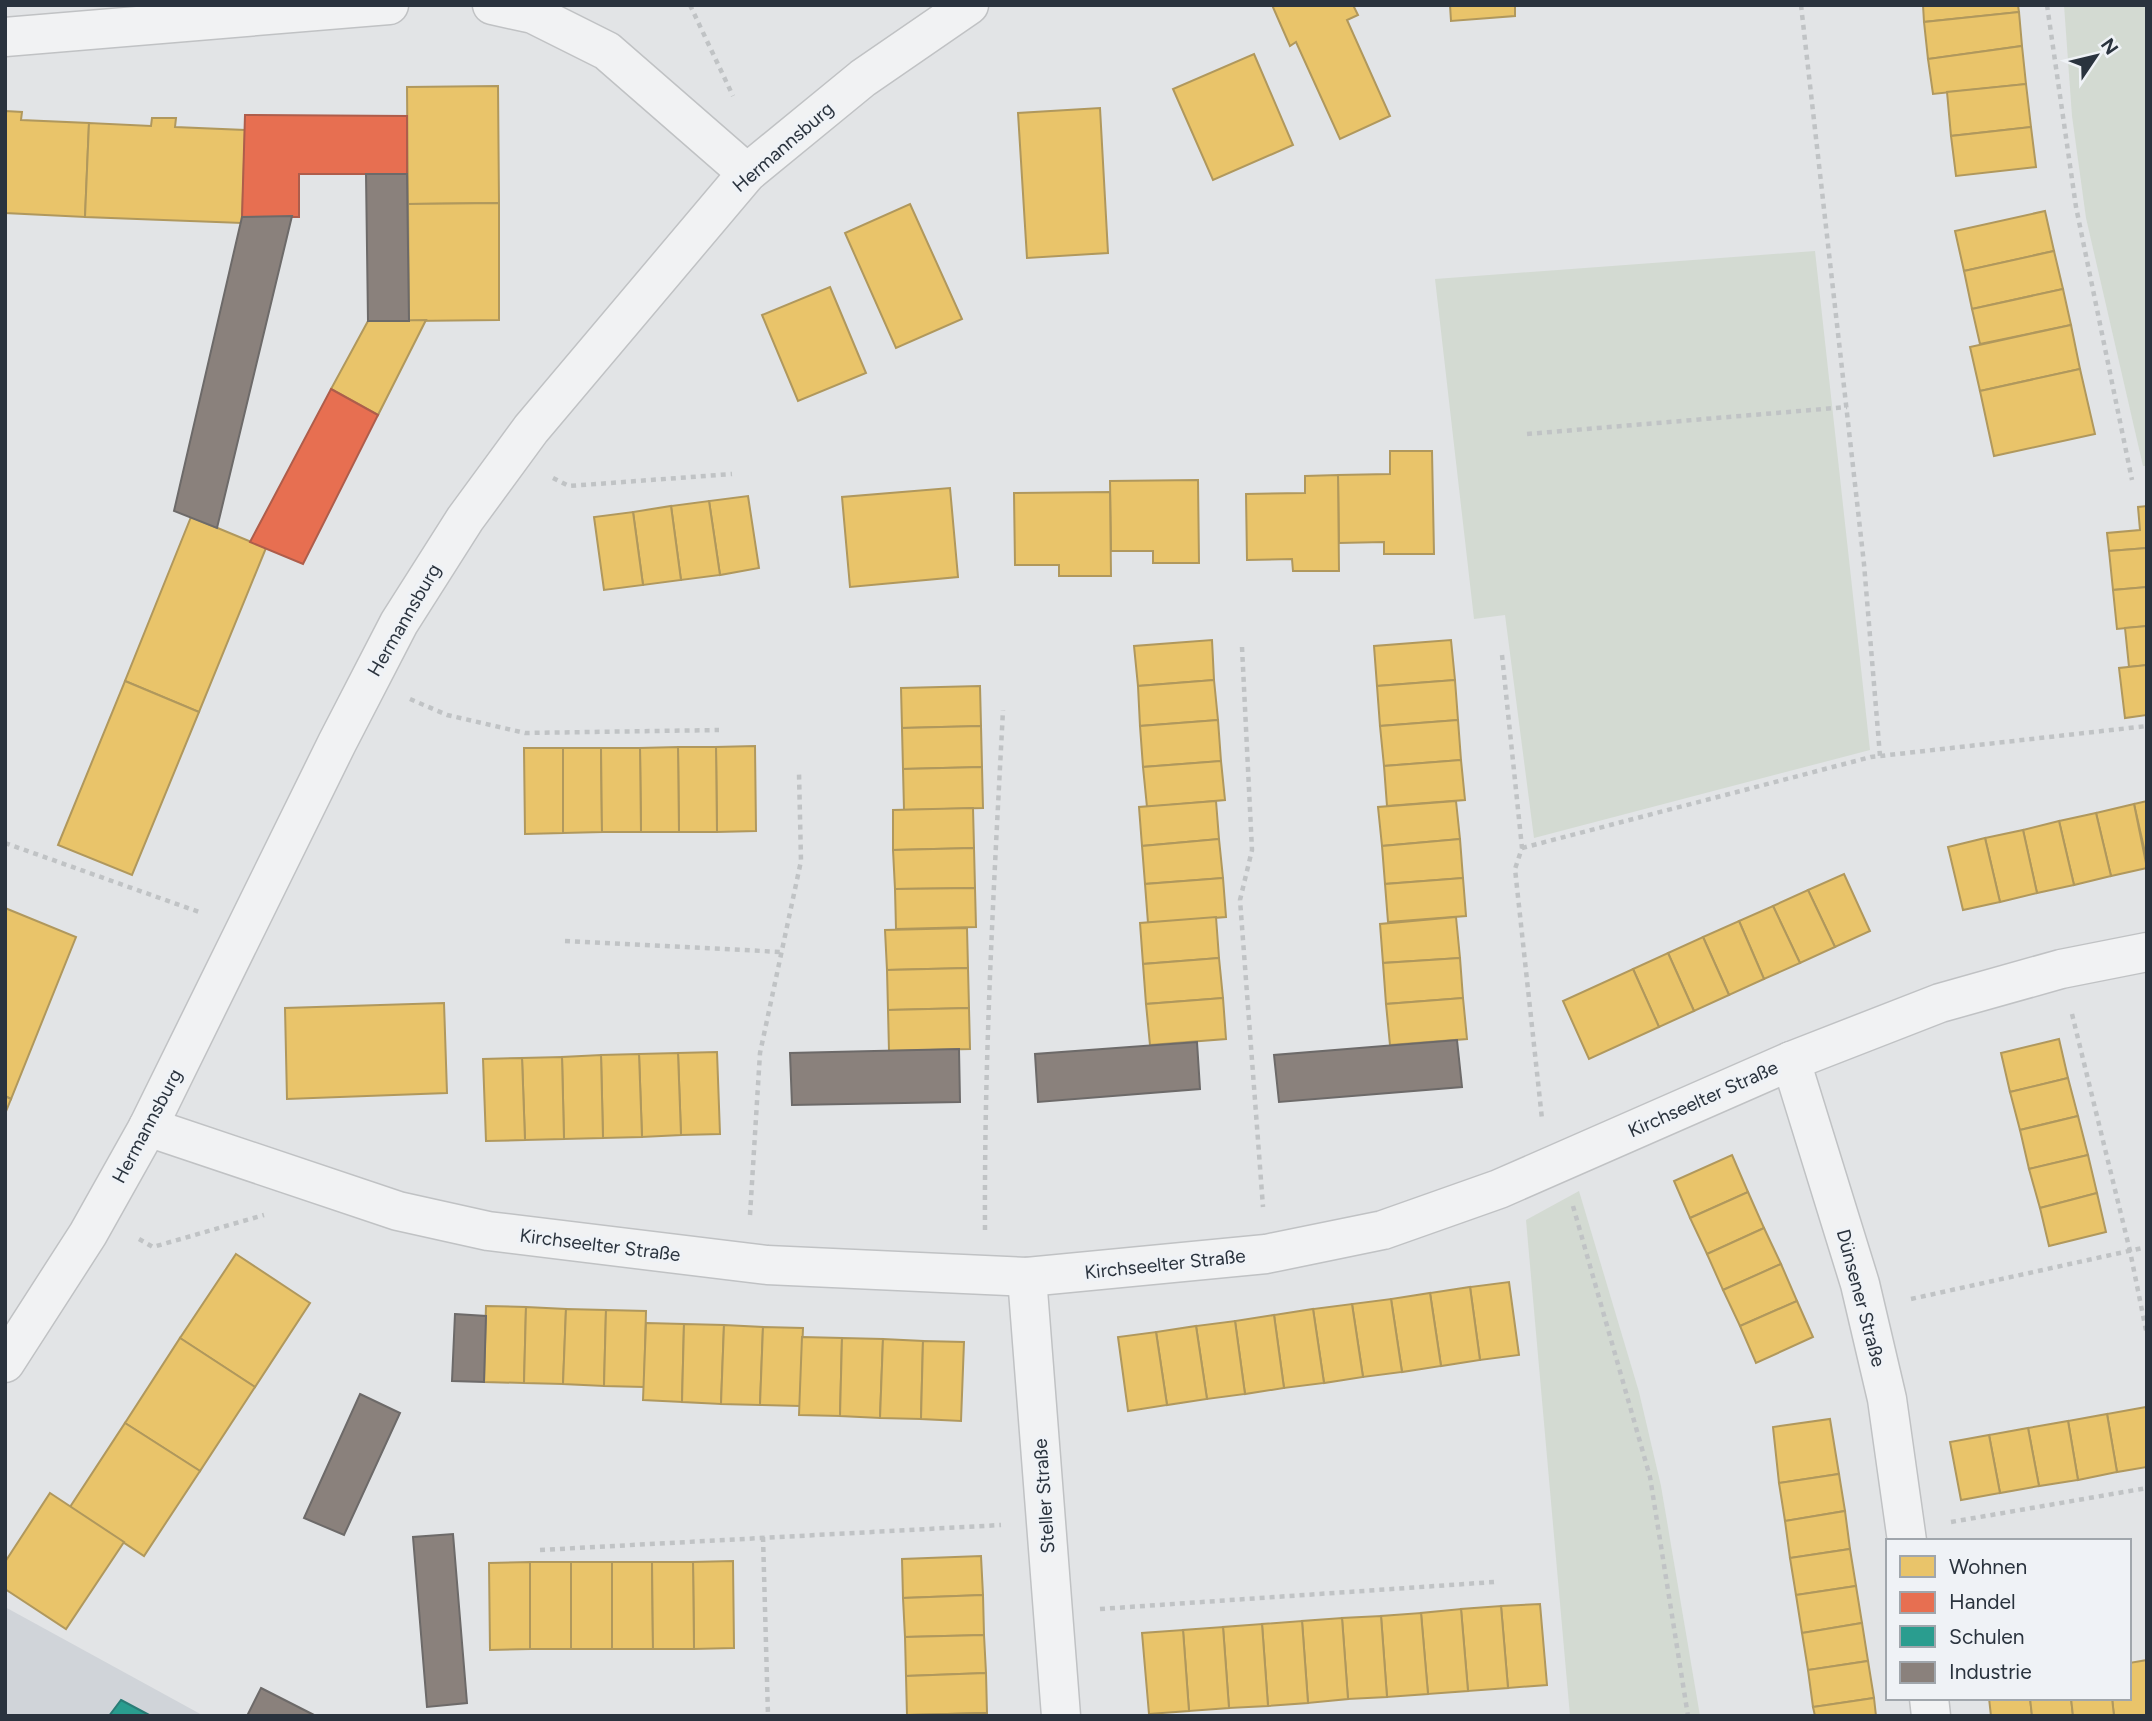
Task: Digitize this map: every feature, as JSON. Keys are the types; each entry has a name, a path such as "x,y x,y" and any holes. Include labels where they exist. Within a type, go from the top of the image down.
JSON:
{"street":[{"path":"5,37 389,5"},
{"path":"492,5 533,14 607,51 755,166"},
{"name":"Hermannsburg","path":"5,1363 98,1217 148,1127 399,623 464,519 598,347 755,166 863,78 969,5"},
{"name":"Kirchseelter Straße","path":"148,1127 398,1211 488,1231 746,1262 1027,1277 1266,1254 1383,1230 1499,1189 1791,1061 1940,1003 2061,969 2147,952"},
{"name":"Dünsener Straße","path":"1791,1061 1866,1309 1887,1399 1906,1535"},
{"name":"Steller Straße","path":"1027,1277 1061,1716"}],"path":[{"path":"690,5 755,166"},
{"path":"1801,5 1864,564 1880,755"},
{"path":"2047,5 2076,207 2132,480"},
{"path":"1527,434 1847,407"},
{"path":"511,456 569,486 732,474"},
{"path":"1242,647 1252,850 1240,900 1266,1254"},
{"path":"1502,654 1522,848 1515,869 1554,1165 1650,1477 1688,1716"},
{"path":"369,682 447,715 525,733 719,730"},
{"path":"986,1274 985,1159 1003,710"},
{"path":"1522,848 1880,755 2147,726"},
{"path":"746,1262 760,1053 801,861 799,773"},
{"path":"5,843 246,929"},
{"path":"565,940 782,952"},
{"path":"2061,969 2130,1251 2147,1335"},
{"path":"98,1217 153,1247 264,1216 283,1172"},
{"path":"1866,1309 2147,1247"},
{"path":"1906,1535 2147,1488"},
{"path":"540,1550 1046,1522"},
{"path":"763,1538 768,1716"},
{"path":"1053,1612 1494,1582"}],"shaded area":[{"path":"2064,5 2147,5 2147,466 2143,466 2086,218 2072,116"},
{"path":"1815,251 1870,750 1534,838 1505,615 1474,619 1435,279"},
{"path":"1579,1191 1639,1392 1661,1486 1700,1716 1570,1716 1526,1220"},
{"path":"5,1607 204,1716 5,1716"}],"building: Wohnen":[{"path":"1272,5 1353,5 1358,15 1347,20 1390,116 1340,139 1296,42 1290,46"},
{"path":"1450,5 1515,5 1515,16 1451,21"},
{"path":"1923,5 2018,5 2019,12 1924,22"},
{"path":"2019,12 2022,46 1928,59 1924,22"},
{"path":"2022,46 2026,84 1933,94 1928,59"},
{"path":"1254,54 1293,145 1213,180 1173,89"},
{"path":"2026,84 2031,127 1951,136 1947,92"},
{"path":"498,86 499,203 408,204 407,87"},
{"path":"1100,108 1108,253 1027,258 1018,113"},
{"path":"5,111 22,112 21,120 89,123 85,217 5,213"},
{"path":"152,118 176,118 175,127 245,130 242,223 85,217 89,123 151,126"},
{"path":"2031,127 2036,167 1956,176 1951,136"},
{"path":"499,203 499,320 409,321 408,204"},
{"path":"910,204 962,319 896,348 845,233"},
{"path":"2045,211 2054,251 1964,271 1955,231"},
{"path":"2054,251 2063,289 1972,309 1964,271"},
{"path":"830,287 866,373 798,401 762,315"},
{"path":"2063,289 2071,325 1980,344 1972,309"},
{"path":"426,320 378,415 331,389 368,321"},
{"path":"2071,325 2080,369 1980,391 1970,347"},
{"path":"2080,369 2095,434 1994,456 1980,391"},
{"path":"1390,451 1432,451 1434,554 1384,554 1384,542 1339,543 1338,475 1390,474"},
{"path":"1338,475 1339,571 1293,571 1292,559 1247,560 1246,494 1305,493 1305,476"},
{"path":"1198,480 1199,563 1153,563 1153,551 1111,551 1110,481"},
{"path":"950,488 958,577 850,587 842,497"},
{"path":"1110,492 1111,576 1059,576 1059,565 1015,565 1014,493"},
{"path":"748,496 759,568 720,575 709,501"},
{"path":"709,501 720,575 681,580 671,506"},
{"path":"671,506 681,580 643,585 633,512"},
{"path":"2147,506 2147,548 2109,551 2107,533 2140,530 2138,507"},
{"path":"633,512 643,585 604,590 594,517"},
{"path":"191,517 266,548 199,712 125,681"},
{"path":"2147,548 2147,587 2113,590 2109,551"},
{"path":"2147,587 2147,626 2117,629 2113,590"},
{"path":"2147,626 2147,665 2129,667 2125,628"},
{"path":"1212,640 1214,680 1138,686 1134,646"},
{"path":"1451,640 1455,680 1377,686 1374,646"},
{"path":"2147,665 2147,715 2125,718 2119,668"},
{"path":"1214,680 1218,720 1140,726 1138,686"},
{"path":"1455,680 1458,720 1380,726 1377,686"},
{"path":"125,681 199,712 132,875 58,845"},
{"path":"980,686 981,726 902,728 901,688"},
{"path":"1218,720 1221,761 1143,767 1140,726"},
{"path":"1458,720 1461,760 1384,766 1380,726"},
{"path":"981,726 982,767 903,769 902,728"},
{"path":"755,746 756,831 717,832 716,747"},
{"path":"678,747 716,747 717,832 679,832"},
{"path":"678,747 679,832 641,832 640,748"},
{"path":"524,748 563,748 563,833 525,834"},
{"path":"563,748 601,748 602,832 563,833"},
{"path":"601,748 640,748 641,832 602,832"},
{"path":"1461,760 1465,800 1387,806 1384,766"},
{"path":"1221,761 1225,800 1147,807 1143,767"},
{"path":"982,767 983,808 904,810 903,769"},
{"path":"1216,801 1219,839 1142,846 1139,807"},
{"path":"1456,801 1460,839 1382,846 1378,807"},
{"path":"2147,801 2147,861 2134,804"},
{"path":"2134,804 2147,868 2111,876 2096,813"},
{"path":"973,808 974,848 893,850 893,810"},
{"path":"2096,813 2111,876 2074,885 2059,821"},
{"path":"2059,821 2074,885 2037,893 2023,830"},
{"path":"2023,830 2037,893 2000,902 1985,838"},
{"path":"1985,838 2000,902 1963,910 1948,847"},
{"path":"1219,839 1223,878 1145,884 1142,846"},
{"path":"1460,839 1463,878 1385,884 1382,846"},
{"path":"974,848 975,888 895,889 893,850"},
{"path":"1844,874 1870,931 1835,947 1808,890"},
{"path":"1223,878 1226,917 1148,923 1145,884"},
{"path":"1463,878 1466,916 1388,922 1385,884"},
{"path":"975,888 976,927 896,929 895,889"},
{"path":"1808,890 1835,947 1800,963 1773,906"},
{"path":"1773,906 1800,963 1764,979 1739,921"},
{"path":"5,908 76,937 11,1099 5,1096"},
{"path":"1216,917 1219,958 1143,964 1140,923"},
{"path":"1456,917 1460,958 1383,963 1380,924"},
{"path":"1739,921 1764,979 1729,995 1703,937"},
{"path":"967,928 968,968 887,970 885,930"},
{"path":"1703,937 1729,995 1694,1011 1668,953"},
{"path":"1668,953 1694,1011 1659,1027 1633,969"},
{"path":"1219,958 1223,998 1146,1004 1143,964"},
{"path":"1460,958 1463,998 1386,1004 1383,963"},
{"path":"968,968 969,1008 888,1010 887,970"},
{"path":"1633,969 1659,1027 1589,1059 1563,1001"},
{"path":"1223,998 1226,1039 1150,1045 1146,1004"},
{"path":"1463,998 1467,1039 1390,1045 1386,1004"},
{"path":"444,1003 447,1093 287,1099 285,1008"},
{"path":"969,1008 970,1049 889,1051 888,1010"},
{"path":"2059,1039 2068,1078 2010,1092 2001,1053"},
{"path":"717,1052 720,1134 681,1135 678,1053"},
{"path":"678,1053 681,1135 642,1137 639,1054"},
{"path":"639,1054 642,1137 603,1138 601,1055"},
{"path":"601,1055 603,1138 564,1139 562,1057"},
{"path":"562,1057 564,1139 525,1140 522,1058"},
{"path":"522,1058 525,1140 486,1141 483,1059"},
{"path":"2068,1078 2078,1116 2020,1130 2010,1092"},
{"path":"5,1096 11,1099 5,1114"},
{"path":"2078,1116 2088,1155 2029,1169 2020,1130"},
{"path":"1732,1155 1748,1192 1690,1218 1674,1181"},
{"path":"2088,1155 2097,1193 2040,1208 2029,1169"},
{"path":"1748,1192 1764,1228 1707,1254 1690,1218"},
{"path":"2097,1193 2106,1232 2049,1246 2040,1208"},
{"path":"1764,1228 1781,1264 1723,1290 1707,1254"},
{"path":"236,1254 310,1303 255,1387 180,1338"},
{"path":"1781,1264 1797,1301 1740,1326 1723,1290"},
{"path":"1509,1282 1519,1355 1480,1360 1470,1287"},
{"path":"1470,1287 1480,1360 1441,1366 1430,1293"},
{"path":"1430,1293 1441,1366 1402,1372 1391,1299"},
{"path":"1391,1299 1402,1372 1363,1377 1352,1304"},
{"path":"1797,1301 1813,1337 1756,1363 1740,1326"},
{"path":"1352,1304 1363,1377 1324,1383 1313,1309"},
{"path":"486,1306 526,1307 524,1383 484,1382"},
{"path":"526,1307 566,1309 563,1384 524,1383"},
{"path":"566,1309 606,1310 604,1386 563,1384"},
{"path":"1313,1309 1324,1383 1284,1388 1274,1315"},
{"path":"606,1310 646,1311 644,1387 604,1386"},
{"path":"1274,1315 1284,1388 1245,1394 1235,1321"},
{"path":"1235,1321 1245,1394 1207,1399 1196,1326"},
{"path":"646,1323 684,1324 682,1402 643,1400"},
{"path":"684,1324 724,1325 721,1404 682,1402"},
{"path":"724,1325 763,1327 760,1405 721,1404"},
{"path":"1196,1326 1207,1399 1167,1405 1156,1332"},
{"path":"763,1327 803,1328 800,1406 760,1405"},
{"path":"1156,1332 1167,1405 1128,1411 1118,1337"},
{"path":"802,1337 842,1338 840,1416 799,1415"},
{"path":"180,1338 255,1387 200,1471 125,1423"},
{"path":"842,1338 883,1339 880,1418 840,1416"},
{"path":"883,1339 923,1341 921,1419 880,1418"},
{"path":"923,1341 964,1342 961,1421 921,1419"},
{"path":"2146,1407 2147,1467 2117,1472 2107,1414"},
{"path":"2107,1414 2117,1472 2078,1480 2068,1421"},
{"path":"1830,1419 1839,1474 1779,1483 1773,1427"},
{"path":"2068,1421 2078,1480 2039,1486 2028,1428"},
{"path":"125,1423 200,1471 144,1556 70,1507"},
{"path":"2028,1428 2039,1486 2000,1493 1989,1435"},
{"path":"1989,1435 2000,1493 1961,1500 1950,1442"},
{"path":"1839,1474 1845,1511 1785,1521 1779,1483"},
{"path":"50,1493 124,1542 66,1629 5,1589 5,1562"},
{"path":"1845,1511 1850,1549 1790,1558 1785,1521"},
{"path":"1850,1549 1856,1586 1796,1595 1790,1558"},
{"path":"981,1556 983,1595 903,1598 902,1559"},
{"path":"733,1561 734,1648 694,1649 693,1562"},
{"path":"530,1562 530,1649 490,1650 489,1563"},
{"path":"530,1562 571,1562 571,1649 530,1649"},
{"path":"571,1562 612,1562 612,1649 571,1649"},
{"path":"612,1562 652,1562 653,1649 612,1649"},
{"path":"652,1562 693,1562 694,1649 653,1649"},
{"path":"1856,1586 1862,1623 1802,1633 1796,1595"},
{"path":"983,1595 984,1635 905,1637 903,1598"},
{"path":"1540,1604 1547,1685 1508,1688 1501,1606"},
{"path":"1501,1606 1508,1688 1468,1691 1461,1609"},
{"path":"1461,1609 1468,1691 1428,1694 1421,1613"},
{"path":"1421,1613 1428,1694 1387,1697 1381,1616"},
{"path":"1381,1616 1387,1697 1348,1699 1342,1618"},
{"path":"1342,1618 1348,1699 1308,1703 1302,1621"},
{"path":"1302,1621 1308,1703 1268,1706 1262,1624"},
{"path":"1862,1623 1868,1661 1808,1670 1802,1633"},
{"path":"1262,1624 1268,1706 1229,1708 1223,1627"},
{"path":"1223,1627 1229,1708 1189,1711 1183,1630"},
{"path":"1183,1630 1189,1711 1149,1714 1142,1633"},
{"path":"984,1635 986,1673 906,1676 905,1637"},
{"path":"2147,1660 2147,1716 2114,1716 2112,1700 2131,1700 2131,1663"},
{"path":"1868,1661 1874,1698 1813,1707 1808,1670"},
{"path":"986,1673 987,1713 907,1715 906,1676"},
{"path":"1874,1698 1876,1716 1815,1716 1813,1707"},
{"path":"1989,1700 2030,1700 2032,1716 1991,1716"},
{"path":"2030,1700 2071,1700 2073,1716 2032,1716"},
{"path":"2071,1700 2112,1700 2114,1716 2073,1716"},
{"path":"987,1713 987,1716 907,1715"}],"building: Handel":[{"path":"245,115 407,116 407,174 299,174 299,217 242,217"},
{"path":"331,389 378,415 303,564 250,542"}],"building: Schulen":[{"path":"121,1700 151,1716 109,1716"}],"building: Industrie":[{"path":"366,174 407,174 409,321 368,321"},
{"path":"292,216 217,528 174,511 242,217"},
{"path":"1457,1040 1462,1087 1279,1102 1274,1055"},
{"path":"1197,1042 1200,1089 1038,1102 1035,1054"},
{"path":"959,1049 960,1102 792,1105 790,1053"},
{"path":"455,1314 486,1316 484,1382 452,1381"},
{"path":"360,1394 400,1413 344,1535 304,1518"},
{"path":"453,1534 467,1703 427,1707 413,1537"},
{"path":"261,1688 316,1716 247,1716"}]}
